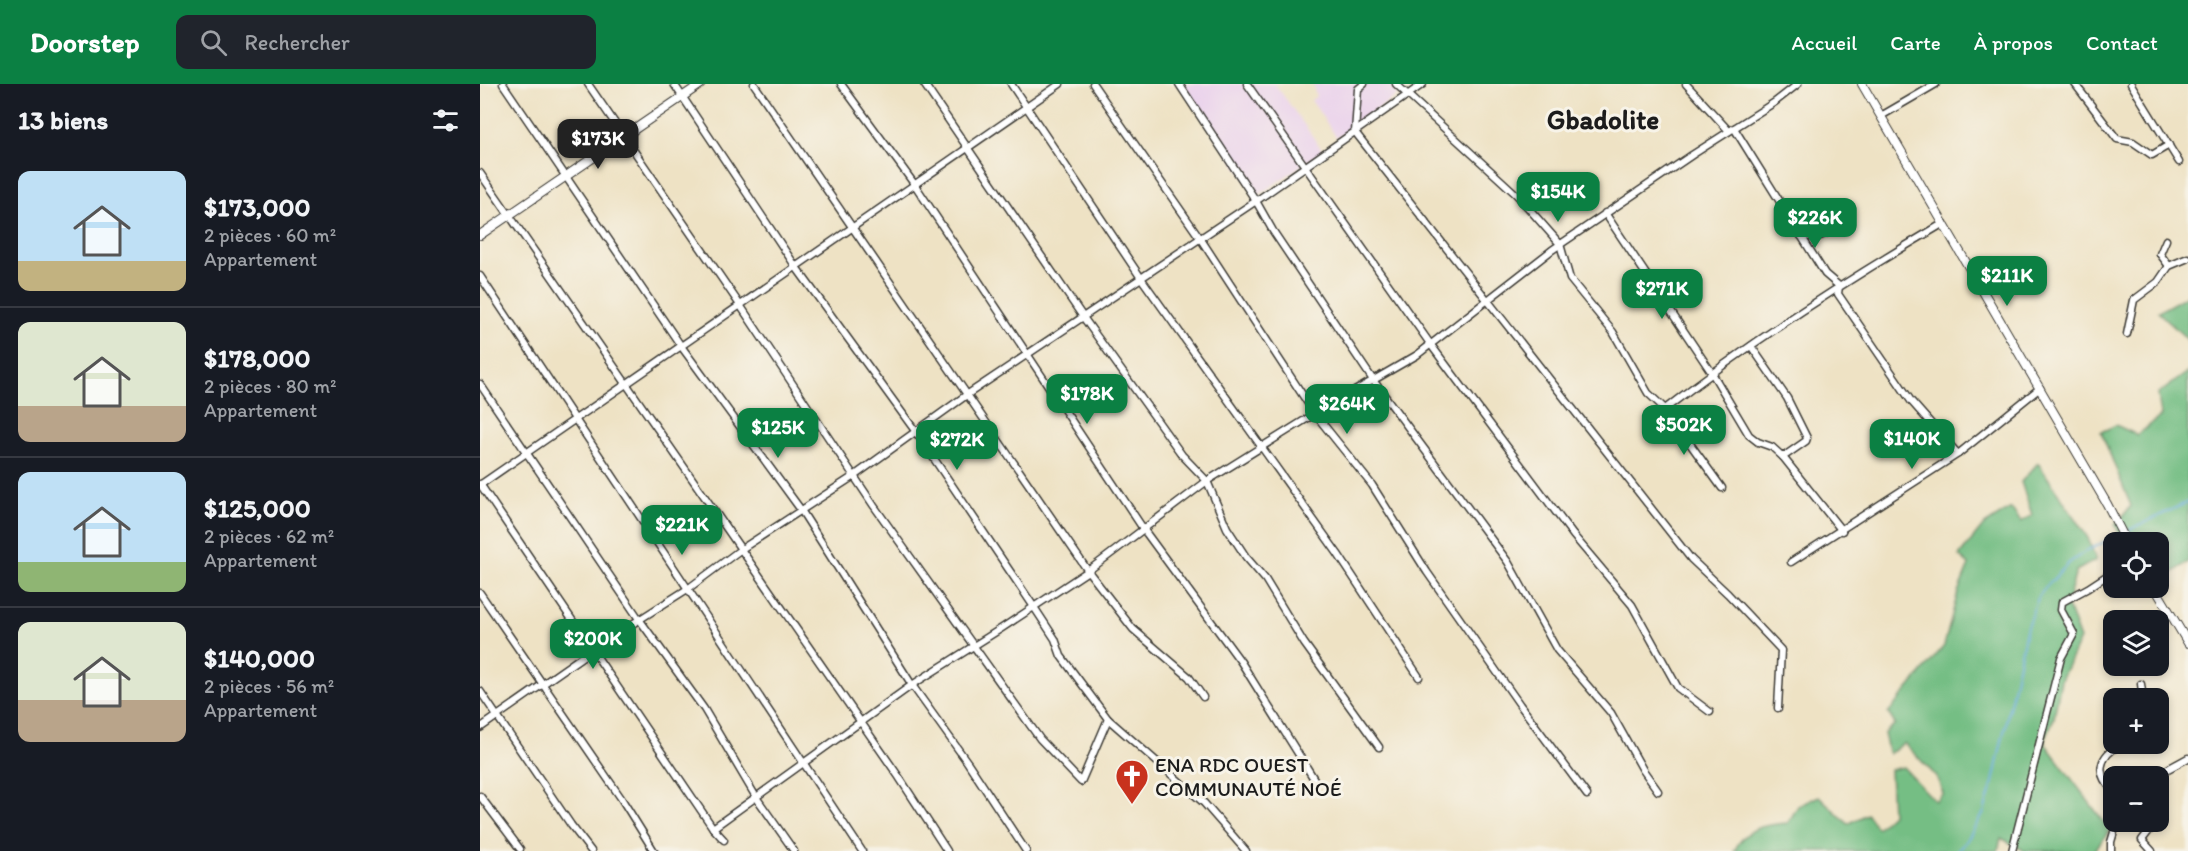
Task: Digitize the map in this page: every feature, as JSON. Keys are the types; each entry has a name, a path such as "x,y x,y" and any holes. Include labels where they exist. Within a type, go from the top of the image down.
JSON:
{"street":[{"path":"503,84 681,346 801,510 912,685 968,763 1026,851"},
{"path":"588,84 854,476 1040,739 1081,782 1108,719"},
{"path":"674,84 795,267 916,432 1035,607 1055,639 1061,656 1108,719 1204,803 1245,851"},
{"path":"480,235 701,84"},
{"path":"754,84 1088,571 1133,629 1189,676 1203,697"},
{"path":"841,84 915,184 1026,355 1144,530 1241,662 1314,779"},
{"path":"924,84 1083,317 1182,455 1207,481 1227,528 1246,557 1265,579 1304,643 1379,747"},
{"path":"1011,84 1141,278 1338,554 1419,677"},
{"path":"724,840 713,828 480,485 1060,84"},
{"path":"1093,84 1200,238 1314,414 1372,485 1426,572 1587,795"},
{"path":"1179,84 1256,201 1273,231 1373,380 1508,562 1557,650 1611,712 1643,770 1658,791"},
{"path":"1247,84 1431,345 1573,534 1632,605 1678,688 1710,712"},
{"path":"1364,84 1358,89 1355,132 1690,559 1728,594 1781,650 1778,708"},
{"path":"1396,84 1517,195 1560,244 1570,279 1613,332 1648,393 1665,410 1722,488"},
{"path":"480,728 593,649 689,588 740,550 854,476 968,394 1256,201 1423,84"},
{"path":"1686,84 1732,130 1825,274 1839,286"},
{"path":"713,828 912,685 1088,571 1207,481 1314,414 1417,355 1560,244 1775,102 1798,84"},
{"path":"1862,84 2040,388 2121,532"},
{"path":"1881,116 1936,84"},
{"path":"2075,84 2117,139 2133,142 2152,155 2169,145"},
{"path":"2131,84 2180,162"},
{"path":"480,173 899,777 947,851"},
{"path":"1605,213 1712,373 1749,435 1758,442 1772,447 1783,457 1842,531"},
{"path":"1665,410 1751,345 1839,286 1944,223"},
{"path":"1801,236 1817,237 1825,234"},
{"path":"2166,240 2160,254 2169,266"},
{"path":"2127,334 2134,300 2158,282 2169,266 2188,258"},
{"path":"480,276 862,851"},
{"path":"1839,286 1838,294 1911,401 1958,454"},
{"path":"1751,345 1787,398 1807,438 1783,457"},
{"path":"480,384 639,619 704,709 756,797 794,851"},
{"path":"1791,562 1958,454 2040,388"},
{"path":"2012,851 2061,658 2074,634 2061,610 2062,602 2103,578"},
{"path":"480,593 621,798 654,851"},
{"path":"2161,598 2188,643"},
{"path":"2141,684 2142,688"},
{"path":"480,691 591,851"},
{"path":"2103,779 2100,770 2107,754"},
{"path":"2169,768 2188,758"},
{"path":"480,796 520,849"},
{"path":"2112,851 2111,842 2114,832"},
{"path":"2148,832 2142,840 2152,851"}],"shaded area":[{"path":"1182,84 1275,84 1323,151 1257,196"},
{"path":"1313,84 1413,84 1337,138 1311,100 1316,97"}],"green space":[{"path":"2188,295 2188,343 2187,339 2158,312"},
{"path":"2188,372 2188,562 2169,575 2169,532 2118,532 2115,525 2131,506 2101,432 2116,425 2137,435 2161,416 2158,394"},
{"path":"2038,463 2088,538 2096,560 2076,571 2067,605 2080,639 2061,680 2054,718 2044,742 2103,821 2103,832 2108,832 2094,851 2025,851 2001,838 1998,851 1734,851 1750,832 1763,826 1788,823 1798,806 1819,796 1848,824 1867,814 1877,828 1892,814 1890,770 1903,767 1935,801 1943,793 1936,776 1904,743 1889,754 1884,734 1895,724 1888,713 1944,646 1958,592 1969,565 1959,556 1983,526 2011,508 2021,522 2032,515 2021,482"}],"waterway":[{"path":"2127,531 2188,502"},
{"path":"1957,851 1966,842 1984,812 1993,782 2027,626 2040,593 2069,563 2103,543"}],"place":[{"name":"ENA RDC OUEST COMMUNAUTÉ NOÉ","path":"1132,805"}],"district":[{"name":"Gbadolite","path":"1603,119"}]}
